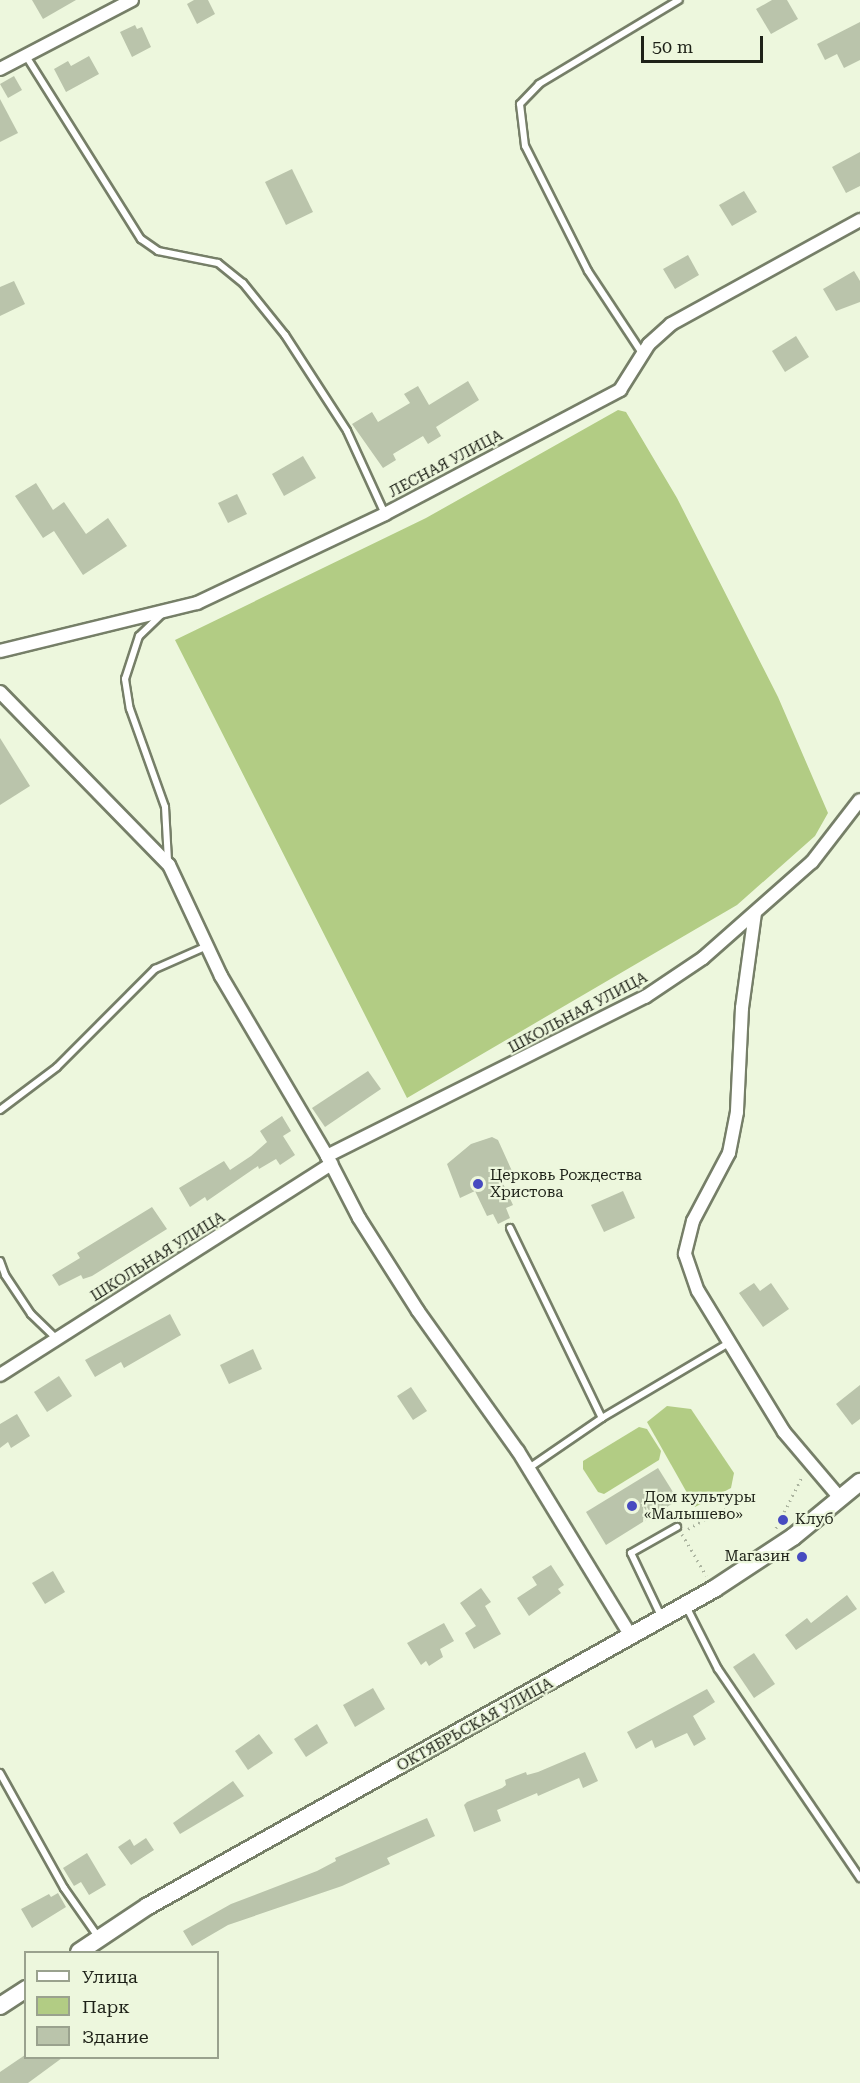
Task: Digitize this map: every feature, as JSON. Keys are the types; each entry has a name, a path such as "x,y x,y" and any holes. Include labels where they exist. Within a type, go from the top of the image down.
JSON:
{"street":[{"path":"0,69 132,0"},
{"name":"ЛЕСНАЯ УЛИЦА","path":"0,651 197,603 385,514 620,390 642,353 671,324 860,220"},
{"path":"0,692 169,865 207,946 329,1160 359,1218 417,1311 529,1468 631,1636"},
{"name":"ШКОЛЬНАЯ УЛИЦА","path":"0,1375 329,1160 645,997 703,958 812,862 860,800"},
{"path":"755,912 742,1008 738,1112 729,1153 693,1221 685,1254 698,1291 783,1432 840,1498"},
{"name":"ОКТЯБРЬСКАЯ УЛИЦА","path":"82,1951 148,1906 714,1590 793,1537 860,1482"},
{"path":"0,2006 24,1990"}],"lane":[{"path":"642,353 588,271 525,146 520,104 538,84 679,0"},
{"path":"26,55 141,239 158,251 218,263 243,283 285,335 347,431 385,514"},
{"path":"164,612 139,636 125,679 130,709 165,807 169,865"},
{"path":"0,1110 57,1067 155,969 207,946"},
{"path":"510,1228 602,1418"},
{"path":"0,1261 31,1314 57,1339"},
{"path":"529,1468 602,1418 729,1343"},
{"path":"662,1618 631,1553 679,1530"},
{"path":"685,1605 718,1669 860,1878"},
{"path":"0,1773 64,1888 99,1939"}],"path":[{"path":"774,1533 810,1462"},
{"path":"714,1590 679,1530 724,1508"}],"green space":[{"path":"618,410 626,412 677,498 778,697 828,813 815,836 737,905 407,1098 175,640 426,518"},
{"path":"667,1406 691,1409 734,1473 731,1488 695,1507 647,1422"},
{"path":"639,1427 647,1429 661,1451 659,1460 604,1494 598,1492 583,1469 583,1461"}],"building":[{"path":"32,0 76,0 43,19"},
{"path":"194,0 208,0 215,14 197,24 187,4"},
{"path":"772,0 787,0 798,19 771,34 756,9"},
{"path":"860,22 860,60 844,68 837,54 825,60 817,44"},
{"path":"135,25 137,29 142,27 151,47 132,57 120,32"},
{"path":"89,56 99,74 66,92 54,69 68,61 71,66"},
{"path":"14,76 22,90 8,98 0,84"},
{"path":"0,99 18,133 0,142"},
{"path":"860,152 860,186 846,193 832,167"},
{"path":"292,169 313,212 286,225 265,182"},
{"path":"744,191 757,212 732,226 719,205"},
{"path":"688,255 699,275 675,289 663,269"},
{"path":"854,271 860,281 860,302 836,311 823,289"},
{"path":"14,281 25,304 0,316 0,287"},
{"path":"796,336 809,357 785,372 772,351"},
{"path":"468,381 479,400 436,427 441,436 428,444 423,436 393,454 396,460 383,468 352,424 372,412 378,422 410,403 404,394 418,386 429,405"},
{"path":"303,456 316,478 284,496 272,474"},
{"path":"36,483 53,510 64,502 86,534 108,518 127,546 83,575 54,531 43,538 15,496"},
{"path":"237,494 247,514 228,523 218,503"},
{"path":"0,738 30,786 0,805"},
{"path":"368,1071 381,1089 325,1127 312,1108"},
{"path":"282,1116 291,1131 283,1136 295,1155 280,1165 276,1159 259,1169 258,1166 207,1201 205,1197 190,1207 179,1188 224,1161 230,1170 251,1156 267,1142 260,1131"},
{"name":"Церковь Рождества Христова","path":"492,1137 498,1140 512,1171 500,1177 513,1205 506,1208 510,1218 498,1224 493,1214 487,1216 475,1191 460,1198 447,1164 471,1144"},
{"path":"623,1191 635,1218 604,1232 591,1205"},
{"path":"152,1207 167,1229 92,1276 83,1279 81,1275 59,1286 52,1275 80,1258 77,1253"},
{"path":"754,1283 760,1291 771,1283 789,1309 763,1327 739,1293"},
{"path":"170,1314 181,1335 124,1368 121,1362 95,1377 85,1360"},
{"path":"253,1349 262,1369 229,1384 220,1365"},
{"path":"59,1376 72,1396 47,1412 34,1392"},
{"path":"860,1385 860,1419 852,1425 836,1404"},
{"path":"411,1387 427,1411 413,1420 397,1396"},
{"path":"17,1414 30,1436 11,1448 8,1442 0,1448 0,1424"},
{"name":"Дом культуры «Малышево»","path":"658,1468 678,1500 606,1545 586,1512"},
{"path":"551,1565 564,1585 558,1589 561,1593 529,1616 517,1598 537,1585 532,1577"},
{"path":"53,1571 65,1592 45,1604 32,1583"},
{"path":"481,1588 491,1602 485,1606 501,1634 474,1649 465,1633 476,1626 460,1603"},
{"path":"847,1595 857,1609 796,1650 785,1635 807,1618 811,1623"},
{"path":"444,1623 454,1641 440,1649 443,1657 429,1666 426,1661 421,1665 407,1643"},
{"path":"754,1653 775,1684 754,1698 733,1667"},
{"path":"373,1688 385,1709 355,1727 343,1705"},
{"path":"707,1689 715,1702 693,1716 706,1739 694,1746 687,1733 655,1748 652,1740 636,1749 627,1732"},
{"path":"317,1724 328,1743 306,1757 294,1739"},
{"path":"259,1734 273,1753 248,1770 235,1751"},
{"path":"585,1752 598,1781 583,1788 579,1778 538,1796 537,1793 497,1810 501,1821 474,1832 464,1805 467,1802 502,1788 506,1785 505,1780 526,1772 527,1775 538,1772"},
{"path":"233,1781 244,1796 180,1834 173,1823"},
{"path":"427,1818 435,1836 387,1858 390,1864 342,1886 228,1925 192,1946 183,1931 231,1904 317,1871 336,1861 335,1858"},
{"path":"146,1838 154,1850 131,1865 118,1847 130,1839 134,1846"},
{"path":"87,1853 106,1885 89,1895 81,1882 74,1886 63,1868"},
{"path":"58,1893 66,1907 32,1928 21,1909 49,1894 51,1897"},
{"path":"24,2056 24,2059 61,2059 28,2083 0,2083 0,2072"}],"place":[{"name":"Церковь Рождества Христова","path":"478,1184"},
{"name":"Дом культуры «Малышево»","path":"632,1506"},
{"name":"Клуб","path":"783,1520"},
{"name":"Магазин","path":"802,1557"}]}
